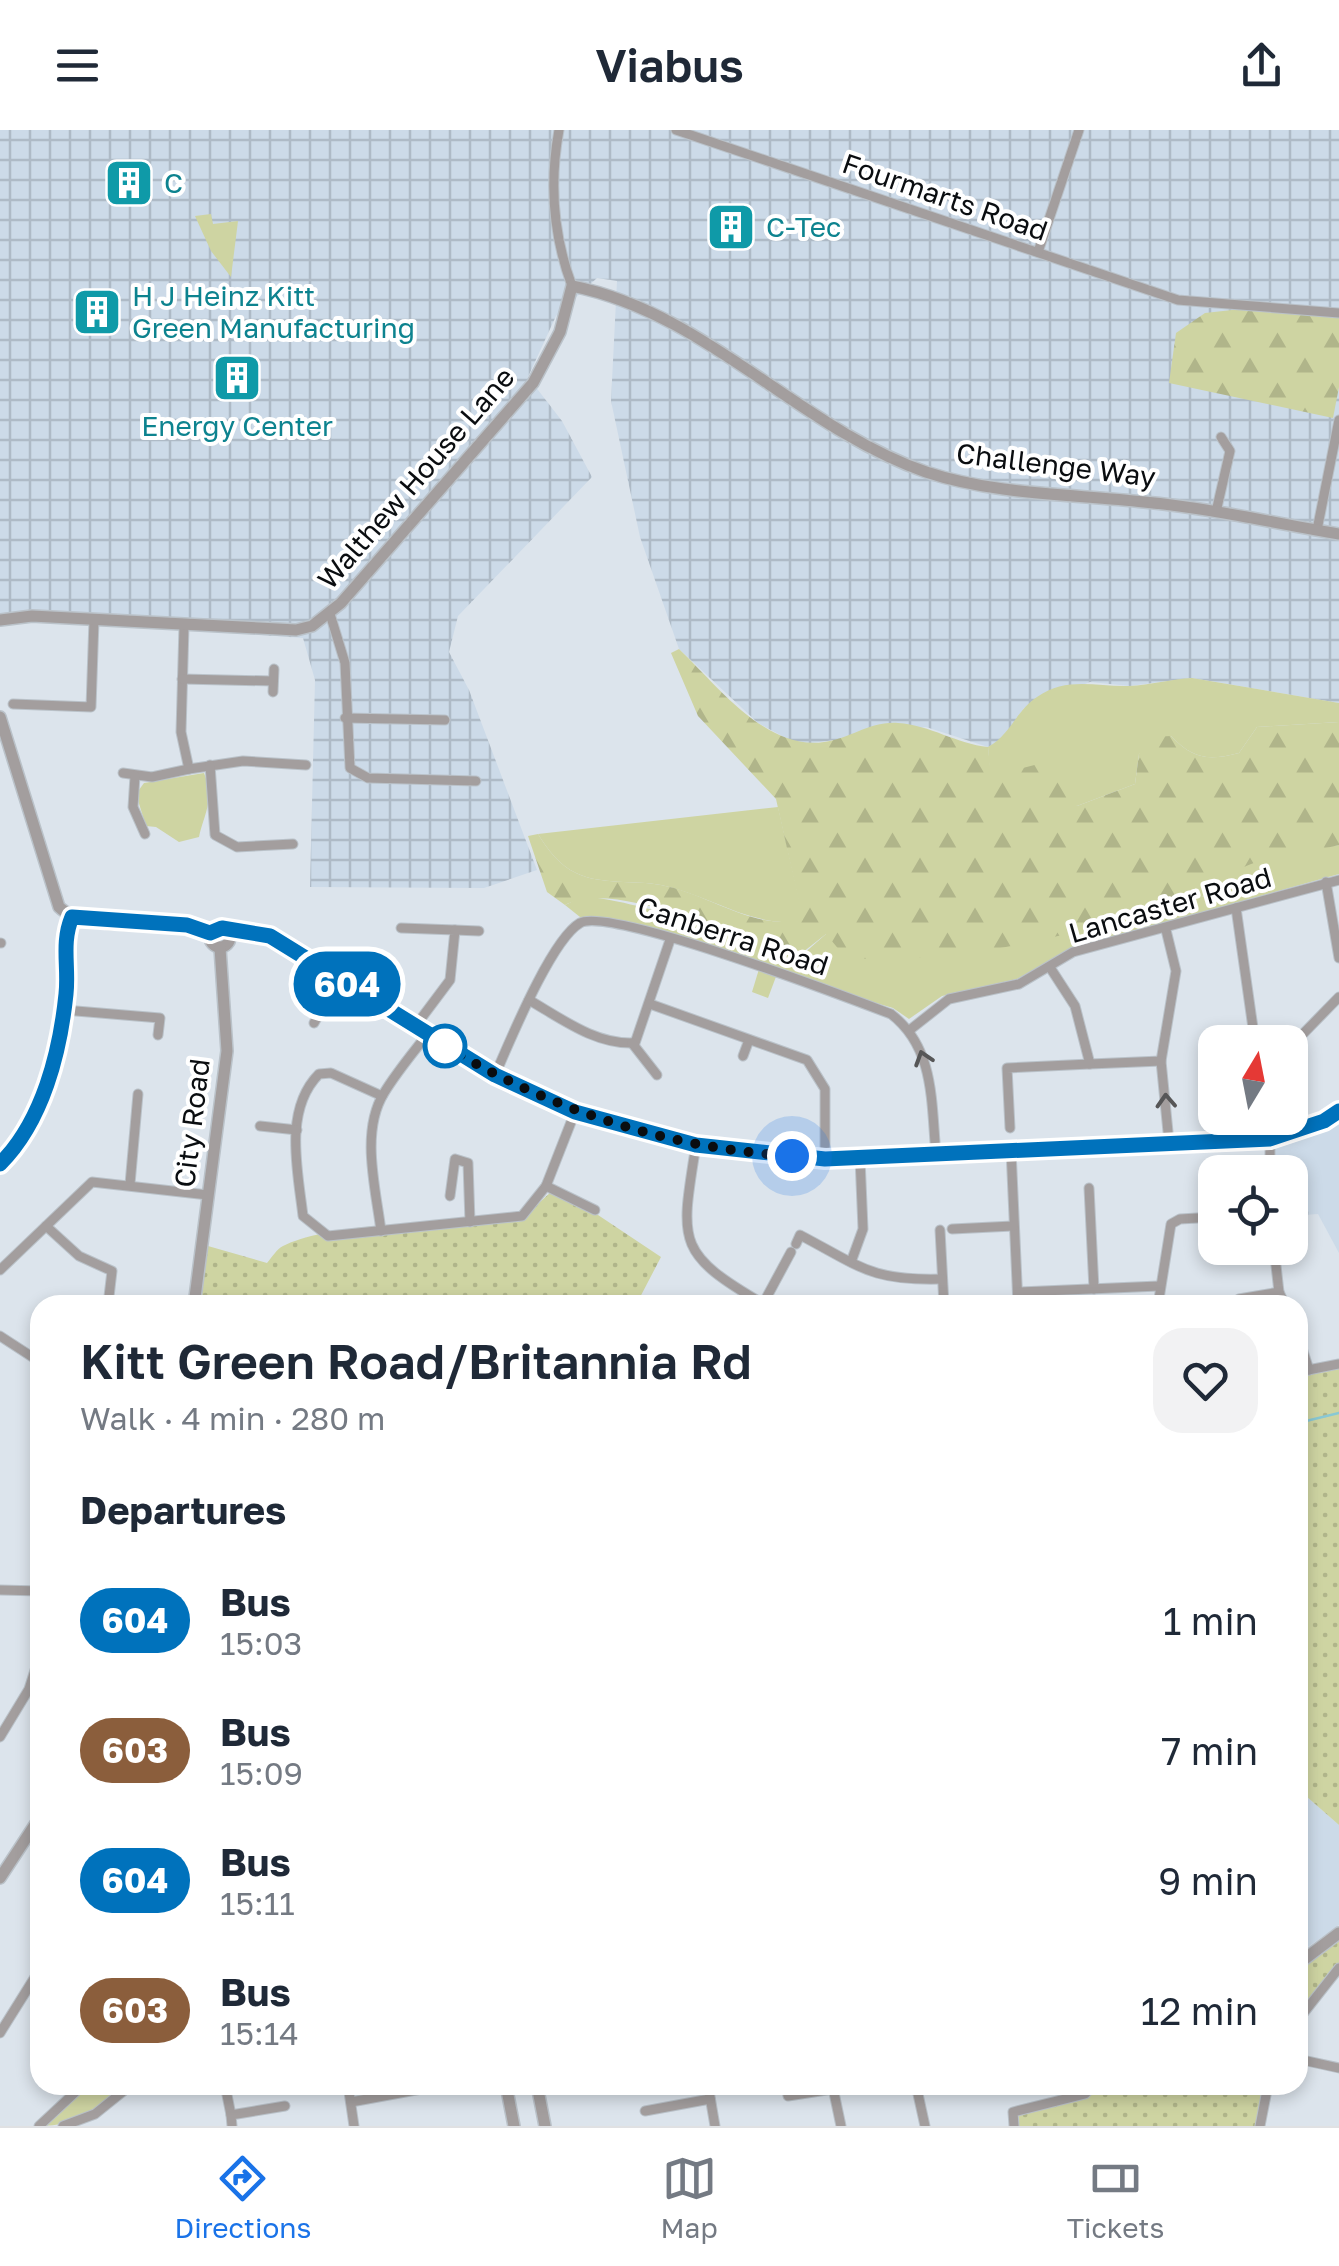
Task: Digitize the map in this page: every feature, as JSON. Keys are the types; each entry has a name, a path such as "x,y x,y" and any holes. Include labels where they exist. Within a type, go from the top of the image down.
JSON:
{"street":[{"path":"559,130 553,204 562,259 572,286"},
{"name":"Fourmarts Road","path":"676,130 1201,305 1270,305 1339,314"},
{"path":"1038,252 1079,130"},
{"name":"Challenge Way","path":"572,286 654,313 724,352 870,446 927,472 990,487 1216,512 1339,534"},
{"name":"Walthew House Lane","path":"0,620 32,616 296,630 330,614 534,384 560,332 572,286"},
{"path":"1317,530 1339,420"},
{"path":"1216,512 1230,451 1221,437"},
{"path":"330,614 345,663 348,762 357,774 476,780"},
{"path":"91,720 94,620"},
{"path":"184,626 181,732 188,769"},
{"path":"182,678 273,686 274,669"},
{"path":"12,704 31,700 91,707"},
{"path":"0,718 59,907 72,917 187,925 210,933"},
{"path":"345,718 445,720"},
{"path":"123,773 135,776 243,761 306,766"},
{"path":"210,765 215,791 209,832 237,847 293,844"},
{"path":"135,776 133,807 146,836"},
{"name":"Lancaster Road","path":"911,1029 949,999 1019,984 1051,969 1073,952 1166,930 1339,880"},
{"path":"1326,882 1339,958"},
{"path":"1236,908 1253,1025"},
{"path":"0,1164 35,1115 64,1010 64,944 72,917"},
{"name":"Canberra Road","path":"495,1075 529,1000 569,932 581,922 610,919 670,940 696,944 911,1029"},
{"path":"210,933 218,928 270,936 426,1036 495,1075 575,1112 696,1145 825,1159 1270,1139 1324,1121 1339,1111"},
{"path":"401,928 479,931"},
{"path":"414,1028 450,980 455,930"},
{"path":"1166,930 1176,971 1161,1061 1168,1142"},
{"path":"210,933 211,942 220,948 228,943 228,931"},
{"path":"632,1043 650,1004 670,940"},
{"name":"City Road","path":"195,1295 226,1051 220,948"},
{"path":"1051,969 1075,1006 1090,1064"},
{"path":"314,1023 339,978"},
{"path":"1308,1029 1339,997"},
{"path":"529,1000 583,1031 617,1044 632,1043"},
{"path":"650,1004 806,1060 819,1074 825,1089 825,1159"},
{"path":"64,1010 160,1018 158,1035"},
{"path":"742,1056 748,1024"},
{"path":"911,1029 927,1062 936,1154"},
{"path":"382,1232 372,1148 382,1096 426,1036"},
{"path":"632,1043 656,1075"},
{"path":"1010,1128 1007,1068 1161,1061"},
{"path":"382,1096 332,1073 319,1074 304,1098 297,1130 303,1216 328,1236 522,1216 546,1186 575,1112"},
{"path":"130,1184 138,1094"},
{"path":"260,1126 297,1130"},
{"path":"1270,1139 1270,1155"},
{"path":"696,1145 686,1220 690,1244 716,1276 749,1295"},
{"path":"1011,1150 1020,1295"},
{"path":"851,1262 863,1229 860,1158"},
{"path":"450,1196 455,1159 468,1163 470,1222"},
{"path":"0,1270 92,1182 208,1195"},
{"path":"546,1186 596,1210"},
{"path":"1089,1188 1094,1289"},
{"path":"1159,1295 1171,1224 1198,1218"},
{"path":"46,1226 80,1256 112,1271 109,1295"},
{"path":"952,1230 1013,1226"},
{"path":"940,1230 943,1295"},
{"path":"769,1295 800,1235 892,1280 942,1279"},
{"path":"1276,1265 1280,1295"},
{"path":"1020,1292 1159,1286"},
{"path":"1262,1295 1279,1292"},
{"path":"0,1336 30,1356"},
{"path":"1308,1367 1309,1370 1339,1364"},
{"path":"0,1590 30,1591"},
{"path":"0,1737 11,1724 30,1685"},
{"path":"0,1878 30,1832"},
{"path":"1308,1957 1339,1934"},
{"path":"1308,2007 1339,1968"},
{"path":"0,2034 30,1985"},
{"path":"1308,2061 1339,2068"},
{"path":"41,2126 73,2095"},
{"path":"63,2126 96,2114 119,2095"},
{"path":"227,2095 231,2120 285,2106"},
{"path":"350,2095 354,2126"},
{"path":"352,2102 389,2095"},
{"path":"508,2095 514,2126"},
{"path":"538,2095 544,2126"},
{"path":"709,2095 715,2126"},
{"path":"834,2095 840,2126"},
{"path":"918,2095 925,2126"},
{"path":"1014,2126 1014,2112 1081,2095"},
{"path":"1260,2126 1266,2095"},
{"path":"645,2111 710,2099"}],"shaded area":[{"path":"0,130 1339,130 1339,703 1192,678 1130,686 1090,682 1024,708 1002,740 988,747 926,727 799,745 758,723 679,649 640,537 611,401 617,281 597,278 556,316 528,377 562,421 592,477 458,616 449,652 469,690 537,870 484,888 310,887 315,680 303,638 0,616"},
{"path":"1339,1122 1339,1253 1318,1214 1308,1215 1308,1155 1273,1155 1273,1149"},
{"path":"1308,1798 1339,1825 1339,1925 1308,1947"}],"green space":[{"path":"211,214 213,224 238,221 231,277 211,251 195,216"},
{"path":"1241,309 1339,318 1339,387 1333,418 1169,383 1176,333 1205,313"},
{"path":"679,649 726,697 782,736 824,742 888,723 921,727 988,747 991,776 1054,760 1077,806 1135,784 1139,754 1152,737 1171,736 1194,754 1218,757 1239,753 1257,727 1339,722 1339,845 1251,864 1205,896 1028,943 940,956 846,958 826,934 793,960 646,905 588,899 565,905 547,892 528,836 538,834 559,861 585,877 661,885 767,920 803,920 776,799 698,716 671,653"},
{"path":"1192,678 1339,703 1339,722 1257,727 1239,753 1218,757 1194,754 1171,736 1139,754 1135,784 1077,806 990,776 988,747 1030,703 1048,691 1082,684 1129,686"},
{"path":"204,773 209,799 199,837 179,842 156,827 146,826 136,794 144,783"},
{"path":"778,807 804,921 749,916 661,885 585,877 559,861 538,834"},
{"path":"1339,845 1339,874 1070,949 1017,979 942,996 909,1019 893,1008 777,974 768,998 752,992 759,969 615,921 585,921 565,905 586,897 630,904 727,933 793,963 826,934 1101,924 1205,896 1222,878 1257,858"},
{"path":"551,1192 598,1215 661,1257 641,1295 195,1295 201,1244 267,1263 283,1246 332,1232 398,1224 518,1222"},
{"path":"1339,1362 1339,1825 1308,1798 1308,1370"},
{"path":"1339,1934 1339,1967 1308,2013 1308,1956"},
{"path":"75,2095 116,2095 65,2123 39,2126"},
{"path":"1074,2095 1266,2095 1259,2126 1016,2126 1013,2112"}],"waterway":[{"path":"1308,1421 1339,1413"}],"bus line":[{"name":"604","path":"0,1164 28,1130 45,1087 66,993 64,944 72,917 187,925 210,933 222,928 270,936 426,1036 495,1075 575,1112 622,1128 696,1145 825,1159 1270,1139 1324,1121 1339,1111"}],"place":[{"name":"C","path":"129,183"},
{"name":"C-Tec","path":"731,227"},
{"name":"H J Heinz Kitt Green Manufacturing","path":"97,312"},
{"name":"Energy Center","path":"237,378"}],"route":[{"path":"445,1046 495,1075 575,1112 622,1128 696,1145 792,1156"}]}
